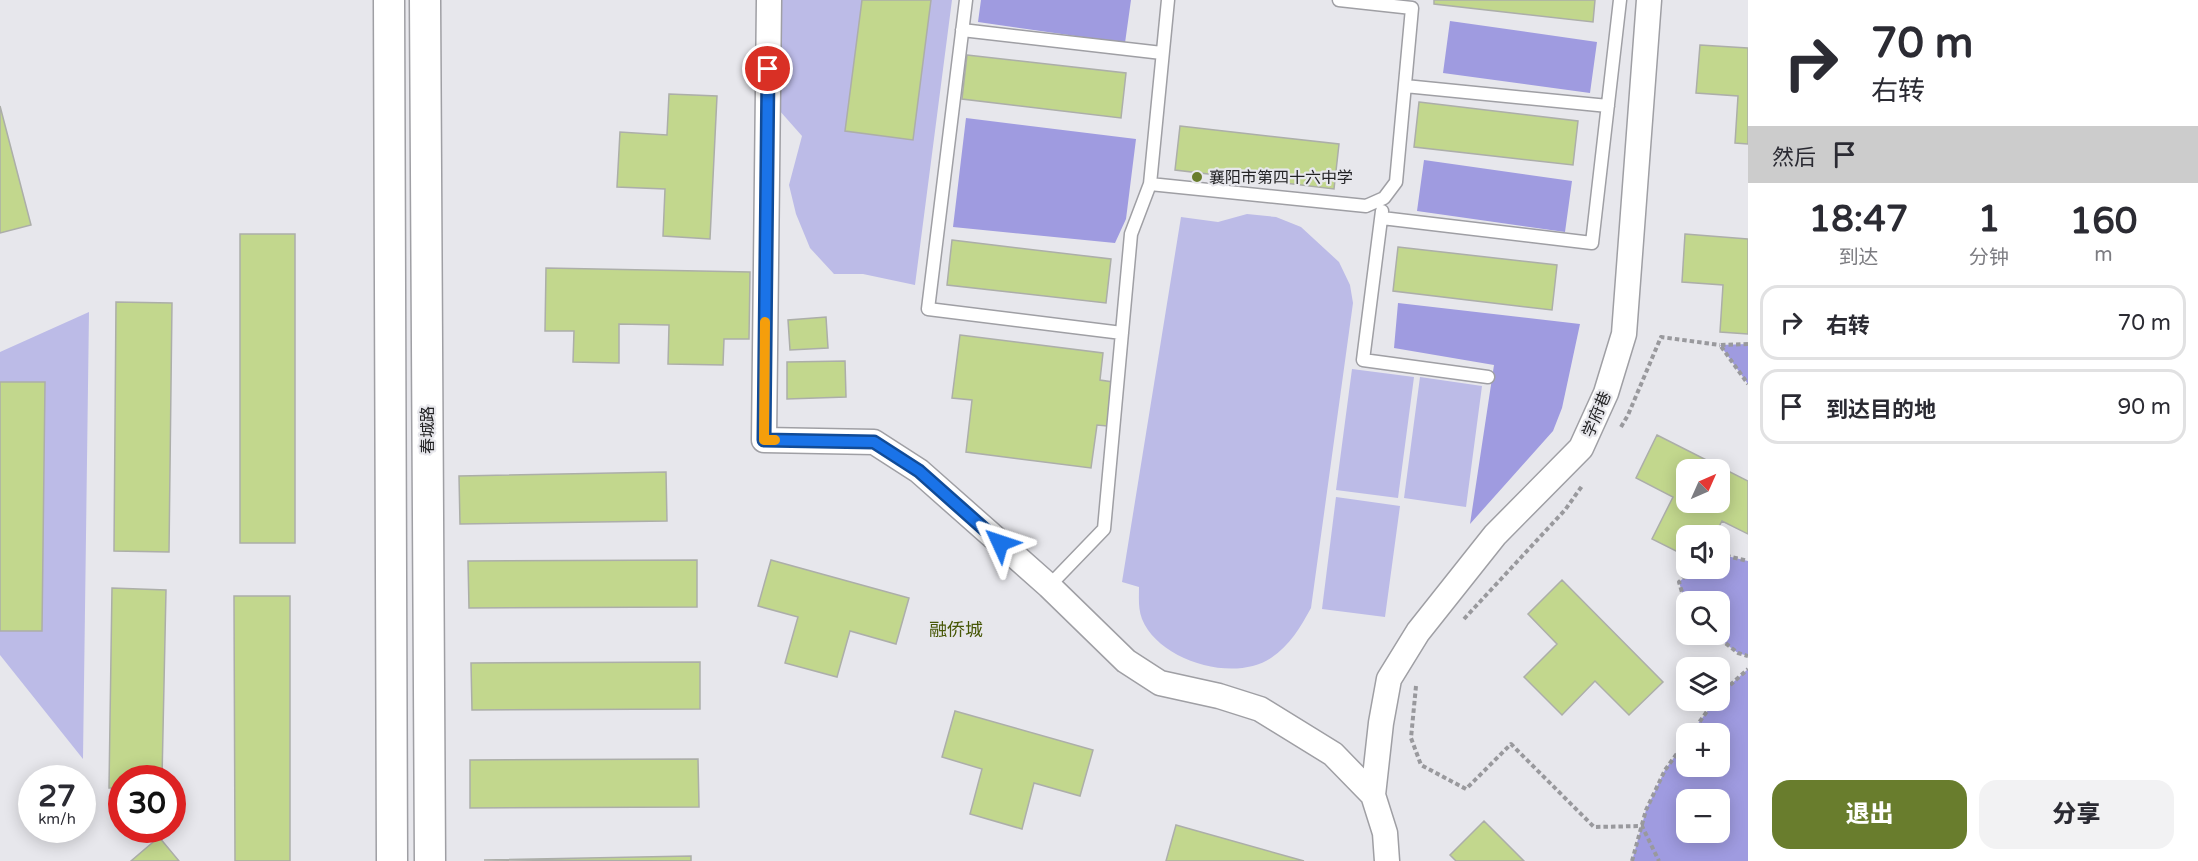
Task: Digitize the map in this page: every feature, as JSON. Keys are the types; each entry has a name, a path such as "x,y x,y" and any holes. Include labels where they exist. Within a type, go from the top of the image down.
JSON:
{"street":[{"path":"389,0 392,861"},
{"name":"春城路","path":"425,0 430,861"},
{"path":"769,0 764,440 874,442 919,471 1049,586 1125,661 1160,682 1219,696 1260,709 1333,754 1373,795 1385,833 1387,861"},
{"name":"学府巷","path":"1373,795 1381,723 1389,679 1418,632 1495,535 1581,448 1606,393 1624,334 1650,0"}],"lane":[{"path":"966,0 928,309 1122,333"},
{"path":"1049,586 1104,529 1131,234 1150,184 1168,0"},
{"path":"1150,184 1366,206 1384,198 1396,182 1412,4 1339,0"},
{"path":"1382,218 1592,243 1620,0"},
{"path":"962,30 1162,52"},
{"path":"1405,86 1608,106"},
{"path":"1384,198 1363,360 1488,377"}],"path":[{"path":"1616,434 1628,415 1661,337 1720,345 1748,344"},
{"path":"1720,345 1748,384"},
{"path":"1460,623 1566,510 1584,482"},
{"path":"1730,557 1748,561"},
{"path":"1728,645 1738,653 1748,656"},
{"path":"1730,685 1748,669"},
{"path":"1416,682 1411,738 1421,765 1466,789 1511,744 1594,827 1642,826"},
{"path":"1632,861 1646,810 1665,770 1676,755"},
{"path":"1642,826 1659,861"}],"shaded area":[{"path":"781,0 952,0 915,285 863,274 834,274 810,248 796,214 789,185 802,136 779,110"},
{"path":"981,0 1131,0 1125,43 978,22"},
{"path":"1450,21 1597,42 1590,93 1443,73"},
{"path":"966,118 1136,139 1126,219 1115,243 953,227"},
{"path":"1424,160 1572,181 1565,232 1417,211"},
{"path":"1247,214 1276,217 1301,227 1339,262 1350,285 1353,303 1311,608 1294,636 1271,658 1256,665 1218,668 1199,664 1164,646 1151,634 1142,619 1139,607 1139,587 1122,582 1181,217 1218,222"},
{"path":"1398,303 1580,324 1562,408 1553,431 1470,524 1494,365 1394,348"},
{"path":"89,312 83,759 0,655 0,352"},
{"path":"1748,344 1748,384 1720,345"},
{"path":"1352,369 1414,377 1398,498 1336,490"},
{"path":"1420,377 1482,386 1466,507 1404,498"},
{"path":"1336,497 1400,506 1385,617 1322,609"},
{"path":"1730,557 1748,561 1748,656 1738,653 1727,645 1730,645 1730,591 1682,591 1679,582 1682,579 1730,579"},
{"path":"1748,669 1748,861 1632,861 1646,810 1665,770 1676,755 1676,777 1730,777 1730,723 1698,723 1708,711 1730,711 1730,685"}],"building":[{"path":"862,0 931,0 913,140 845,131"},
{"path":"1434,0 1595,0 1593,22 1434,4"},
{"path":"1700,45 1748,48 1748,144 1735,143 1738,96 1696,93"},
{"path":"967,55 1126,73 1121,118 962,99"},
{"path":"669,94 717,96 710,239 663,236 665,189 617,187 620,132 667,135"},
{"path":"1419,102 1578,121 1573,165 1414,147"},
{"path":"0,106 31,225 0,233"},
{"path":"1180,126 1339,144 1334,189 1175,170"},
{"path":"240,234 295,234 295,543 240,543"},
{"path":"1685,234 1748,239 1748,334 1720,332 1723,285 1682,282"},
{"path":"952,240 1111,259 1106,303 947,285"},
{"path":"1398,247 1557,265 1552,310 1393,291"},
{"path":"546,268 750,272 749,339 724,339 723,365 668,364 669,325 619,324 619,363 573,362 574,331 545,331"},
{"path":"116,302 172,303 169,552 114,551"},
{"path":"826,317 828,348 790,350 788,320"},
{"path":"960,335 1103,353 1100,380 1113,382 1107,426 1097,425 1091,468 966,452 972,400 952,398"},
{"path":"845,361 846,397 787,399 787,362"},
{"path":"0,382 45,382 42,631 0,631"},
{"path":"1657,435 1704,459 1676,459 1676,513 1730,513 1730,472 1748,481 1748,534 1722,521 1720,525 1676,525 1676,551 1652,539 1673,497 1636,478"},
{"path":"666,472 667,521 460,524 459,476"},
{"path":"697,560 697,607 469,608 468,561"},
{"path":"771,560 909,598 896,644 850,631 837,677 785,663 798,617 758,606"},
{"path":"1562,580 1663,682 1629,715 1595,681 1562,715 1524,677 1557,644 1528,614"},
{"path":"112,588 166,590 162,765 109,765"},
{"path":"234,596 290,596 290,861 235,861"},
{"path":"700,662 700,709 472,710 471,663"},
{"path":"955,711 1093,750 1080,796 1034,783 1022,829 970,814 982,769 942,757"},
{"path":"698,759 699,807 470,808 470,760"},
{"path":"1484,821 1524,861 1456,861 1450,855"},
{"path":"1176,825 1304,861 1166,861"},
{"path":"152,843 164,843 179,861 131,861"},
{"path":"691,856 691,861 484,860"}],"slow traffic":[{"path":"765,322 764,440 775,440"}],"place":[{"name":"襄阳市第四十六中学","path":"1197,177"}],"district":[{"name":"融侨城","path":"956,630"}],"route":[{"path":"768,69 764,440 874,442 919,471 1000,543"}]}
